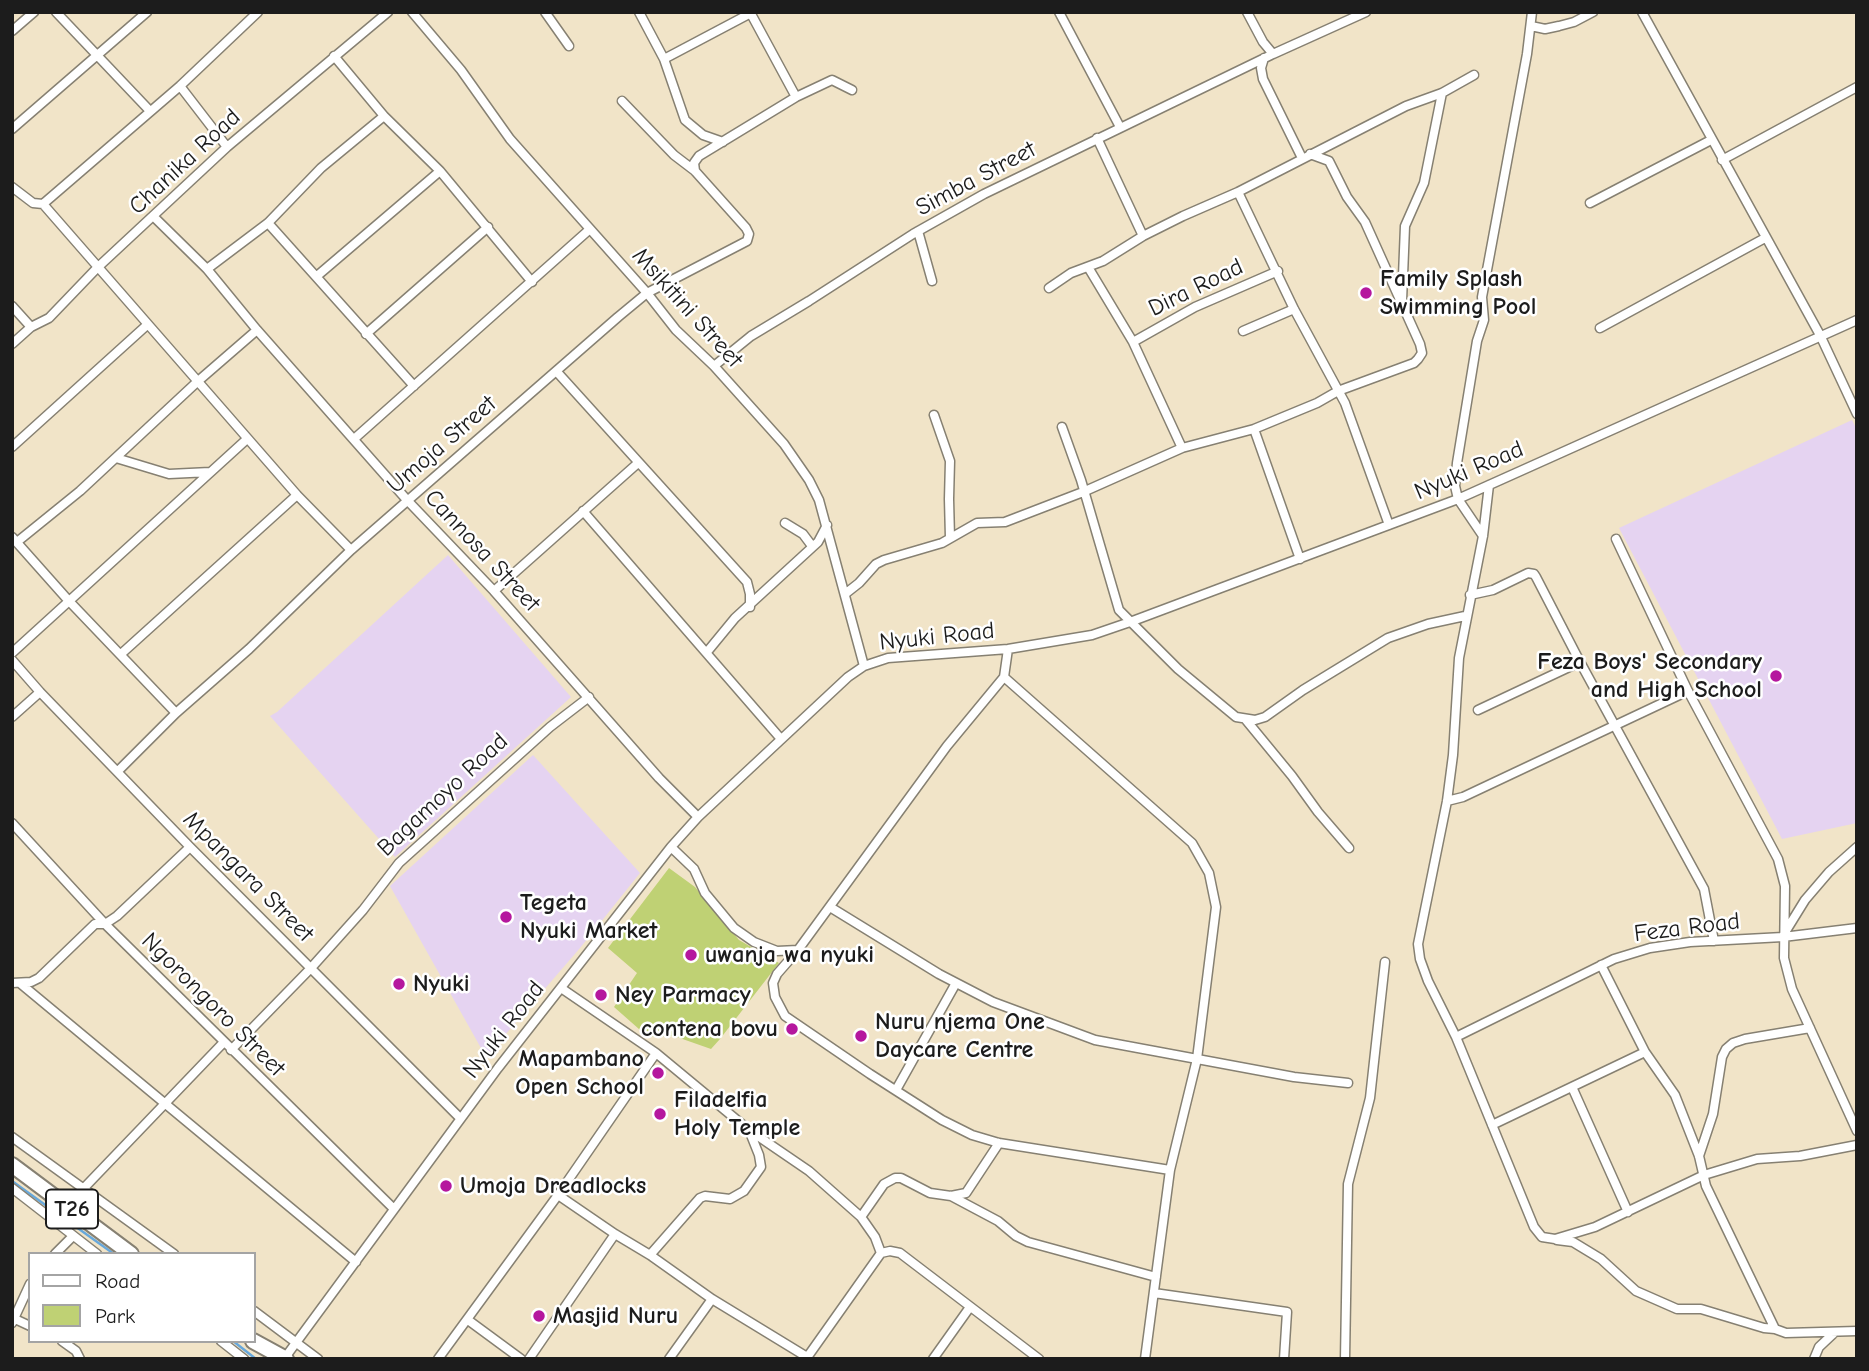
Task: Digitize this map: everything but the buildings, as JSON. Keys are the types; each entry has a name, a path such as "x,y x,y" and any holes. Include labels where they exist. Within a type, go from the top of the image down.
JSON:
{"highway":[{"name":"T26","path":"12,1165 128,1252"},
{"path":"249,1343 268,1359"},
{"path":"256,1343 285,1358"}],"street":[{"path":"12,31 34,12"},
{"path":"56,12 150,111"},
{"path":"12,130 147,12"},
{"path":"43,204 180,86 258,12"},
{"name":"Chanika Road","path":"12,344 31,327 49,318 97,268 227,147 388,12"},
{"name":"Msikitini Street","path":"412,12 454,61 510,138 647,293 676,330 714,366 783,444 803,471 819,500 827,525 864,666"},
{"path":"545,12 569,46"},
{"path":"639,12 664,59 685,120 703,135 723,142"},
{"path":"1059,12 1120,127"},
{"path":"1247,12 1262,42 1273,54"},
{"name":"Simba Street","path":"714,366 751,336 918,231 984,194 1264,58 1366,12"},
{"path":"1482,536 1458,499 1455,486 1457,463 1477,341 1484,320 1482,297 1532,12"},
{"path":"1531,26 1545,29 1559,26 1594,12"},
{"path":"1642,12 1820,335 1857,414"},
{"path":"664,59 751,13 796,97"},
{"path":"334,56 384,116 440,171 532,282"},
{"path":"845,594 876,564 950,538 977,523 1005,522 1083,492 1182,448 1254,429 1317,403 1338,391 1419,359 1422,349 1365,222 1347,197 1329,161 1306,156 1263,79 1261,68 1264,58"},
{"path":"1049,288 1071,273 1103,261 1143,236 1238,192 1406,106 1442,93 1474,75"},
{"path":"695,171 694,163 699,156 796,97 829,81 840,82 852,90"},
{"path":"180,86 227,147"},
{"path":"1722,160 1857,87"},
{"path":"1402,306 1405,226 1424,183 1442,93"},
{"path":"622,102 674,155 695,171"},
{"path":"208,269 268,223 321,168 384,116"},
{"path":"1097,138 1143,236"},
{"path":"1590,203 1712,141"},
{"path":"317,276 440,171"},
{"name":"Umoja Street","path":"118,771 176,713 249,649 351,550 647,293 742,245 748,238 746,228 695,171"},
{"path":"13,189 33,203 43,204 247,439 351,550"},
{"path":"1238,192 1294,309 1345,403 1389,525"},
{"name":"Cannosa Street","path":"154,217 208,269 257,330 407,500 494,591 659,778 698,817"},
{"path":"268,223 414,386"},
{"path":"366,334 488,227"},
{"path":"354,439 590,229"},
{"path":"918,231 932,281"},
{"path":"1600,328 1765,238"},
{"path":"1088,267 1133,342 1182,448"},
{"name":"Dira Road","path":"1133,342 1195,307 1278,271"},
{"path":"12,306 31,327"},
{"path":"1243,331 1294,309"},
{"name":"Nyuki Road","path":"285,1358 460,1118 671,847 698,817 781,738 848,677 864,666 904,656 1008,649 1091,635 1130,622 1458,499 1857,320"},
{"path":"12,447 147,325"},
{"path":"176,713 68,600 15,539 116,458 257,330"},
{"path":"557,372 747,582 750,607"},
{"path":"934,415 950,461 950,538"},
{"path":"1062,427 1119,610 1178,669 1228,712 1245,720 1349,848"},
{"path":"1254,429 1300,559"},
{"path":"12,653 247,439"},
{"path":"116,458 163,473 210,472"},
{"path":"494,591 638,463"},
{"path":"1489,485 1459,658 1453,755 1447,801 1418,944 1428,981 1456,1037 1534,1227 1542,1237 1573,1242 1601,1259 1636,1291 1677,1309 1701,1309 1786,1333 1857,1331"},
{"path":"121,654 297,495"},
{"path":"583,510 781,738"},
{"path":"785,523 803,534 812,547"},
{"path":"707,652 735,618 818,542 827,525"},
{"path":"1616,539 1688,691 1778,859 1785,886 1784,958 1792,989 1857,1131"},
{"path":"1470,595 1493,590 1528,573 1534,574 1704,889 1714,941"},
{"path":"1245,720 1265,717 1303,690 1388,638 1428,624 1465,616"},
{"path":"1008,649 1004,677 947,746 772,983 775,997 785,1016 942,1120 972,1135 999,1143 1170,1170"},
{"name":"Mpangara Street","path":"12,660 190,848 460,1118"},
{"path":"1478,710 1580,662"},
{"path":"1004,677 1192,843 1209,873 1216,906 1197,1059 1170,1170 1145,1359"},
{"path":"1447,801 1463,797 1688,691"},
{"path":"12,717 40,692"},
{"name":"Bagamoyo Road","path":"231,1050 312,968 363,910 399,863 550,727 589,697"},
{"name":"Ngorongoro Street","path":"12,823 105,924 393,1208"},
{"path":"671,847 694,869 705,893 734,928 754,943 777,951 798,950"},
{"path":"1783,937 1805,900 1829,872 1857,847"},
{"path":"17,983 39,978 95,924 105,924 117,916 190,848"},
{"path":"830,907 956,983 1030,1017 1096,1040 1294,1077 1348,1083"},
{"name":"Feza Road","path":"1456,1037 1601,965 1650,948 1857,928"},
{"path":"1345,1359 1348,1184 1370,1098 1385,962"},
{"path":"1601,965 1645,1052 1675,1095 1699,1156 1706,1186 1775,1329"},
{"path":"17,983 165,1102 356,1262"},
{"path":"896,1090 956,983"},
{"path":"561,988 656,1053 749,1130 796,1161 861,1217 875,1237 881,1253"},
{"path":"1699,1156 1713,1114 1722,1057 1726,1049 1745,1039 1810,1028"},
{"path":"60,1226 69,1207 83,1189 224,1042"},
{"path":"1492,1125 1645,1052"},
{"path":"438,1359 558,1195 656,1053"},
{"path":"1572,1087 1628,1212"},
{"path":"650,1255 700,1198 705,1196 730,1199 744,1191 761,1167 760,1155 749,1130"},
{"path":"12,1137 171,1252"},
{"path":"861,1217 884,1184 895,1178 901,1178 930,1193 951,1196 966,1193 999,1143"},
{"path":"1555,1239 1595,1227 1704,1175 1757,1158 1800,1156 1857,1145"},
{"path":"12,1188 94,1252"},
{"path":"558,1195 650,1255 712,1300 807,1358 881,1253"},
{"path":"951,1196 998,1221 1016,1236 1028,1241 1156,1276"},
{"path":"528,1359 615,1234"},
{"path":"57,1252 73,1236"},
{"path":"881,1253 900,1253 1039,1359"},
{"path":"14,1321 28,1289"},
{"path":"1154,1293 1287,1312 1284,1359"},
{"path":"669,1359 712,1300"},
{"path":"933,1359 970,1307"},
{"path":"256,1313 318,1359"},
{"path":"468,1320 522,1359"},
{"path":"1814,1359 1819,1347 1835,1332"},
{"path":"65,1343 76,1351 80,1359"},
{"path":"223,1343 244,1359"}],"shaded area":[{"name":"Feza Boys' Secondary and High School","path":"1852,420 1857,430 1857,823 1782,839 1619,528"},
{"path":"448,555 571,697 395,857 270,716"},
{"name":"Tegeta Nyuki Market","path":"533,755 640,873 580,948 486,1057 390,886"}],"green space":[{"name":"uwanja wa nyuki","path":"669,868 695,887 739,940 779,963 711,1049 674,1036 648,1037 614,1007 637,973 608,948"}],"waterway":[{"path":"12,1181 62,1217"},
{"path":"72,1224 111,1252"},
{"path":"236,1343 256,1359"}],"place":[{"name":"Family Splash Swimming Pool","path":"1366,293"},
{"name":"Feza Boys' Secondary and High School","path":"1776,676"},
{"name":"Tegeta Nyuki Market","path":"506,917"},
{"name":"uwanja wa nyuki","path":"691,955"},
{"name":"Nyuki","path":"399,984"},
{"name":"Ney Parmacy","path":"601,995"},
{"name":"contena bovu","path":"792,1029"},
{"name":"Nuru njema One Daycare Centre","path":"861,1036"},
{"name":"Mapambano Open School","path":"658,1073"},
{"name":"Filadelfia Holy Temple","path":"660,1114"},
{"name":"Umoja Dreadlocks","path":"446,1186"},
{"name":"Masjid Nuru","path":"539,1316"}]}
